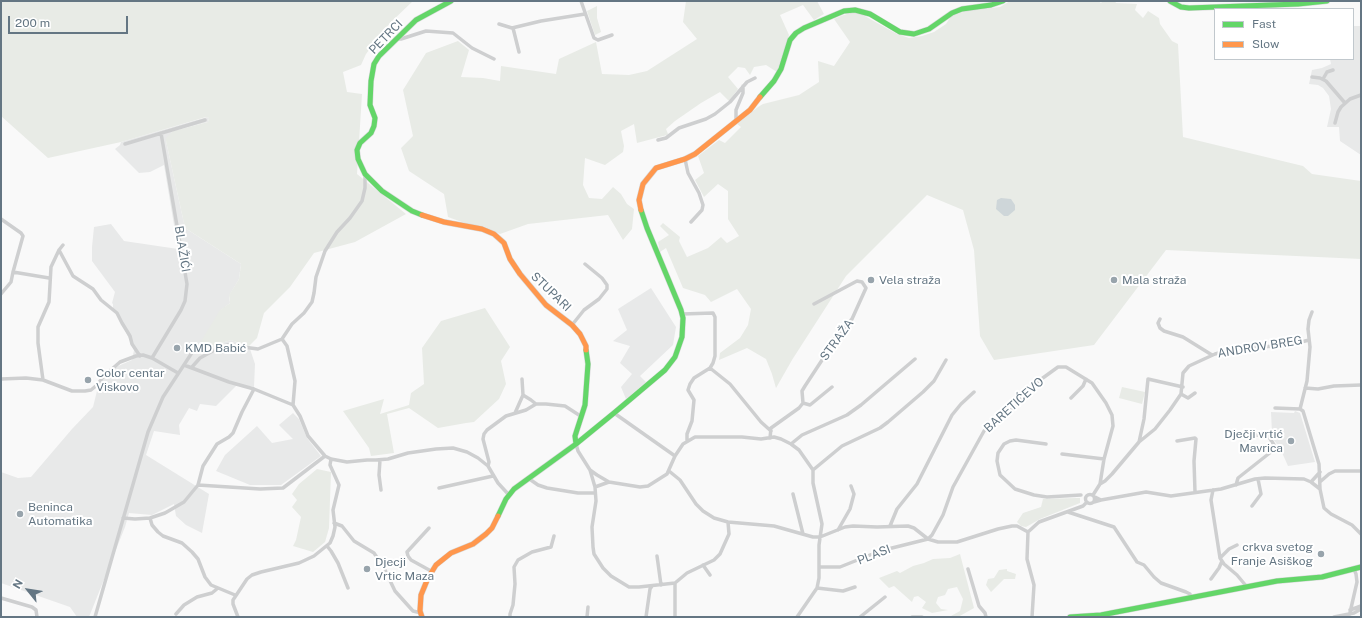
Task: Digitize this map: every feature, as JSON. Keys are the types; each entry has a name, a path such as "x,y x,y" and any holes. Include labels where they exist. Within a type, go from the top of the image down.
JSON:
{"street":[{"name":"PETRCI","path":"444,222 412,211 382,191 365,174 358,159 357,150 360,143 371,133 374,126 375,118 370,105 371,81 374,64 379,56 416,20 451,1"},
{"path":"581,1 592,34 596,39 603,39 612,35"},
{"path":"334,523 342,526 354,541 374,554 384,568 395,592 413,611 421,615 421,595 436,564 451,553 473,544 486,534 492,528 509,495 514,489 576,444 658,377 671,363 678,351 682,337 682,314 679,302 658,253 639,200 643,184 650,174 656,168 685,159 695,154 750,110 774,81 781,69 790,40 796,33 804,28 844,11 861,10 900,32 914,34 929,29 952,13 962,9 991,5 1004,1"},
{"path":"1170,1 1189,8 1298,4 1327,1"},
{"path":"499,24 513,28 541,21 585,14"},
{"path":"513,28 519,52"},
{"path":"397,39 426,31 453,34 472,48 494,59"},
{"path":"1323,79 1327,72 1333,70"},
{"path":"1312,77 1323,79 1330,84 1345,103"},
{"path":"658,140 668,136 679,128 716,114 730,102 743,86 755,78"},
{"path":"736,121 736,110 743,93 743,86"},
{"path":"1335,123 1338,112 1345,103 1350,99 1361,95"},
{"path":"125,144 204,120"},
{"name":"BLAŽIĆI","path":"152,358 185,302 187,284 161,133"},
{"path":"685,159 688,173 699,193 703,205 702,210 691,222"},
{"path":"192,367 200,358 218,348 228,345 258,349 282,339 292,324 304,313 312,302 320,264 327,246 362,201 365,188 365,174"},
{"path":"1,219 23,236 10,282 1,294"},
{"name":"STUPARI","path":"444,222 482,229 494,234 504,243 510,259 520,274 546,304 572,325 580,334 586,346 588,364 586,399 582,417 575,436 576,444"},
{"path":"43,380 38,335 40,320 49,302 49,278 51,267 63,245"},
{"path":"59,250 74,276 93,289 101,300 114,309 140,356"},
{"path":"572,325 584,310 599,299 607,289 607,285 602,278 585,264"},
{"path":"13,272 49,278"},
{"name":"STRAŽA","path":"803,403 802,391 804,386 826,354 832,342 852,319 866,288 862,282 857,281 814,304"},
{"path":"1300,409 1306,388 1309,362 1308,324 1312,312"},
{"path":"682,314 713,313 715,317 714,363 710,368 694,378 688,390 694,400 692,421 687,434 687,440"},
{"name":"ANDROV BREG","path":"1160,319 1158,323 1160,328 1164,331 1183,337 1212,355"},
{"path":"282,339 287,346 296,381 293,405"},
{"name":"ANDROV BREG","path":"1100,484 1112,474 1139,442 1155,429 1181,394 1183,373 1189,366 1212,355 1226,351 1246,347 1286,346 1309,340"},
{"path":"95,617 148,432 163,397 195,348"},
{"path":"1,379 26,378 43,380 72,391 85,391 91,390 120,362 140,356 152,358 178,373"},
{"path":"791,444 802,435 847,415 861,406 915,359"},
{"path":"813,470 842,446 875,431 888,422 924,392 934,381 946,360"},
{"path":"184,365 228,382 254,389 293,405 300,416 308,436 325,456 331,459 347,462 380,460 436,449 453,448 467,452 488,466 498,483 509,495"},
{"name":"BARETIĆEVO","path":"928,539 938,525 953,488 984,430 1015,407 1029,388 1058,367 1066,367 1096,387 1112,415 1113,426 1104,459 1100,484 1094,498 1088,495 1034,495 1015,489 1000,475 997,461 998,453 1004,444 1016,440 1046,444"},
{"path":"710,368 730,384 770,431"},
{"path":"515,413 523,395 522,378"},
{"path":"1071,398 1083,386 1086,379"},
{"name":"ANDROV BREG","path":"1139,442 1144,419 1148,379 1182,386"},
{"path":"1306,388 1318,389 1334,386 1361,385"},
{"path":"770,438 771,428 800,408 803,403 810,404 832,387"},
{"path":"123,518 150,518 174,509 184,502 198,485 203,466 217,444 233,433 254,389"},
{"path":"890,526 897,509 917,484 952,415 974,392"},
{"path":"1181,394 1188,398 1194,393"},
{"path":"523,395 536,404 565,406 582,417"},
{"path":"488,466 489,462 483,439 487,430 506,416 526,410 536,404"},
{"path":"1275,408 1300,409 1303,411 1317,454 1321,481 1320,489 1324,508 1331,514 1352,525 1360,533"},
{"path":"614,413 675,456"},
{"path":"1236,485 1238,478 1276,448 1269,437 1264,434 1245,437"},
{"path":"590,470 610,482 640,487 648,486 670,471 675,456 683,444 687,440 695,437 770,438 781,439 791,444 799,450 813,470 813,483 822,524 819,555 820,567 816,588 797,617"},
{"path":"1177,440 1195,438 1197,440 1194,461 1195,492"},
{"path":"576,444 578,451 590,470 595,493 592,547 598,562 611,576 629,587 675,583 687,573 714,560 720,554 729,534 728,522"},
{"path":"1062,454 1104,459"},
{"path":"198,485 260,489 283,488 325,456"},
{"path":"238,617 233,604 235,595 247,579 252,575 299,563 314,556 327,546 333,536 333,510 339,485 330,465 331,459"},
{"path":"380,460 379,475 381,490"},
{"path":"670,471 680,480 696,504 714,518 728,522 774,526 813,537 820,537 853,526 912,527 928,539 942,542 957,542 1012,526 1028,532"},
{"path":"1311,482 1320,471"},
{"path":"1321,481 1335,471 1361,471"},
{"path":"440,488 493,476"},
{"path":"528,478 538,485 547,488 578,493 595,493"},
{"path":"1252,506 1261,494 1258,478"},
{"path":"1081,495 1086,501 1092,504 1094,498 1101,500 1146,492 1171,496 1225,489 1258,478 1304,479 1320,489"},
{"path":"594,487 610,482"},
{"path":"838,530 850,508 854,494 851,486"},
{"path":"1213,490 1211,500 1221,559 1224,564 1243,580 1247,587"},
{"path":"794,494 803,534"},
{"path":"1032,617 1034,585 1027,559 1028,532 1039,522 1083,506 1088,495"},
{"path":"1068,512 1111,525 1117,529 1137,562 1144,565 1161,583 1186,592 1190,594 1191,598"},
{"path":"150,518 152,525 158,532 182,543 192,552 198,559 208,582 211,585 235,595"},
{"path":"429,528 407,552 411,560 431,572"},
{"path":"510,617 515,584 514,567 518,560 532,552 551,547 554,536"},
{"name":"PLASI","path":"820,567 840,567 880,551 928,539"},
{"path":"1211,579 1218,568 1221,559 1229,549 1237,545"},
{"path":"327,546 338,563 348,588"},
{"path":"657,556 660,585"},
{"path":"703,565 710,575"},
{"path":"1070,617 1101,615 1247,587 1322,577 1361,567"},
{"path":"968,569 979,606 985,613 986,617"},
{"path":"1350,613 1357,582 1354,569"},
{"path":"674,617 675,583"},
{"path":"646,617 650,589 652,586"},
{"path":"816,588 843,591 855,587"},
{"path":"176,614 184,605 197,597 212,593 218,588"},
{"path":"860,617 885,597"},
{"path":"1,598 32,607 36,610 37,617"},
{"path":"587,617 588,607"},
{"path":"1334,617 1354,612 1361,607"},
{"path":"912,617 922,617"}],"shaded area":[{"path":"1,1 413,1 390,23 366,54 361,65 343,72 347,92 362,94 357,174 406,214 355,242 314,253 290,287 264,313 257,338 249,346 231,340 202,349 200,343 220,310 230,303 229,295 239,279 241,264 185,228 166,138 173,131 208,122 209,118 206,117 121,142 48,158 1,116"},
{"path":"686,1 817,1 824,14 814,20 803,5 780,15 789,35 777,72 766,65 754,67 750,75 745,68 738,67 728,77 738,89 729,101 720,92 675,121 666,129 667,135 637,143 634,124 621,131 624,146 623,152 605,165 585,158 583,185 589,198 602,199 613,187 621,194 627,204 634,209 632,229 623,240 608,215 528,224 500,234 483,226 470,225 448,217 444,194 409,171 401,148 413,136 403,90 426,53 458,41 469,50 461,77 483,78 500,81 501,66 556,74 559,59 596,42 602,74 629,75 647,71 697,39 683,22"},
{"path":"1010,1 1098,1 1101,3 1103,1 1115,1 1116,3 1137,4 1135,10 1143,18 1148,11 1159,18 1160,24 1172,41 1178,44 1183,137 1303,166 1312,174 1361,181 1361,259 1166,250 1094,345 994,360 980,336 974,250 963,210 927,195 846,276 792,360 776,388 766,359 747,348 719,360 720,353 740,338 748,325 751,309 737,289 711,302 705,295 683,288 666,248 660,252 658,242 669,235 660,226 663,223 680,237 679,241 687,257 708,248 721,237 727,243 739,236 728,219 728,191 718,184 704,197 695,180 704,173 698,156 719,140 725,143 741,127 737,124 758,107 763,104 799,95 819,82 818,61 834,66 850,42 834,19 853,12 863,15 897,34 909,38 934,32 946,24 951,16 966,11 1000,7"},
{"path":"597,6 597,18 601,32 595,35 587,11"},
{"path":"1354,26 1361,26 1361,155 1340,141 1339,127 1327,127 1331,109 1329,96 1323,88 1318,85 1309,84 1312,70 1331,64 1330,60 1354,60"},
{"path":"207,117 209,118 208,122 173,131 166,141 185,228 241,264 239,279 229,296 230,303 220,311 202,349 231,340 249,346 255,364 254,387 238,384 216,406 200,404 197,411 189,408 179,425 180,435 154,431 146,455 209,494 202,533 186,525 176,516 174,504 152,515 129,513 125,527 89,617 77,617 70,607 1,583 1,472 18,478 31,477 93,407 98,387 106,376 116,367 132,360 134,350 119,317 113,310 112,303 115,292 92,261 94,227 111,224 124,241 178,249 164,165 150,172 139,173 115,149 121,142"},
{"path":"1001,198 1011,199 1015,205 1015,210 1008,216 1004,216 996,209 997,200"},
{"path":"651,288 676,327 673,345 640,376 646,382 626,399 621,387 632,374 620,363 630,346 613,341 627,330 618,309"},
{"path":"485,308 510,347 501,361 506,384 499,399 474,422 438,428 409,408 387,414 394,453 371,456 369,448 343,411 384,399 380,414 409,405 411,393 424,384 422,348 441,321"},
{"path":"1122,387 1145,392 1142,404 1119,398"},
{"name":"Dječji vrtić Mavrica","path":"1295,411 1300,413 1315,462 1288,466 1280,448 1269,434 1272,433 1271,412 1294,413"},
{"path":"293,413 299,419 307,438 321,456 281,485 250,485 216,471 225,455 257,426 272,443 293,439 279,425"},
{"path":"317,469 331,472 329,528 325,542 313,552 293,546 296,540 301,517 292,507 297,500 292,494 299,484"},
{"path":"1080,498 1080,503 1040,519 1026,527 1021,526 1017,522 1023,513 1041,507 1043,499"},
{"path":"960,554 974,608 958,617 951,616 960,611 963,599 957,587 948,589 945,595 938,597 936,603 941,609 948,610 932,613 922,608 926,602 918,596 914,597 912,602 894,586 889,588 879,578 897,571 900,573 913,566 933,559 950,558"},
{"path":"1007,569 1007,571 1016,574 1015,579 1004,579 991,592 986,585 988,579 994,578 999,570"}],"traffic: fast":[{"path":"422,215 412,211 382,191 365,174 358,159 357,150 360,143 371,133 374,126 375,118 370,105 371,81 374,64 379,56 416,20 451,1"},
{"path":"760,97 774,81 781,69 790,40 796,33 804,28 844,11 855,10 870,14 900,32 914,34 929,29 952,13 962,9 991,5 1003,1"},
{"path":"1170,1 1181,7 1189,8 1298,4 1327,1"},
{"path":"498,516 506,499 514,489 576,444 614,413 665,370 675,357 682,337 683,318 641,210"},
{"path":"576,444 575,436 585,405 588,364 586,350"},
{"path":"1070,617 1101,615 1277,581 1322,577 1361,567"}],"traffic: slow":[{"path":"641,210 639,200 643,184 656,168 685,159 695,154 750,110 760,97"},
{"path":"422,215 444,222 482,229 494,234 504,243 510,259 520,274 546,305 572,325 580,334 586,346 586,350"},
{"path":"422,617 420,611 421,595 428,578 436,565 451,553 473,544 486,534 492,528 498,516"}],"place":[{"name":"Vela straža","path":"871,280"},
{"name":"Mala straža","path":"1114,280"},
{"name":"KMD Babić","path":"177,348"},
{"name":"Color centar Viskovo","path":"88,380"},
{"name":"Dječji vrtić Mavrica","path":"1291,441"},
{"name":"Beninca Automatika","path":"20,514"},
{"name":"crkva svetog Franje Asiškog","path":"1321,554"},
{"name":"Djecji Vrtic Maza","path":"367,569"}]}
